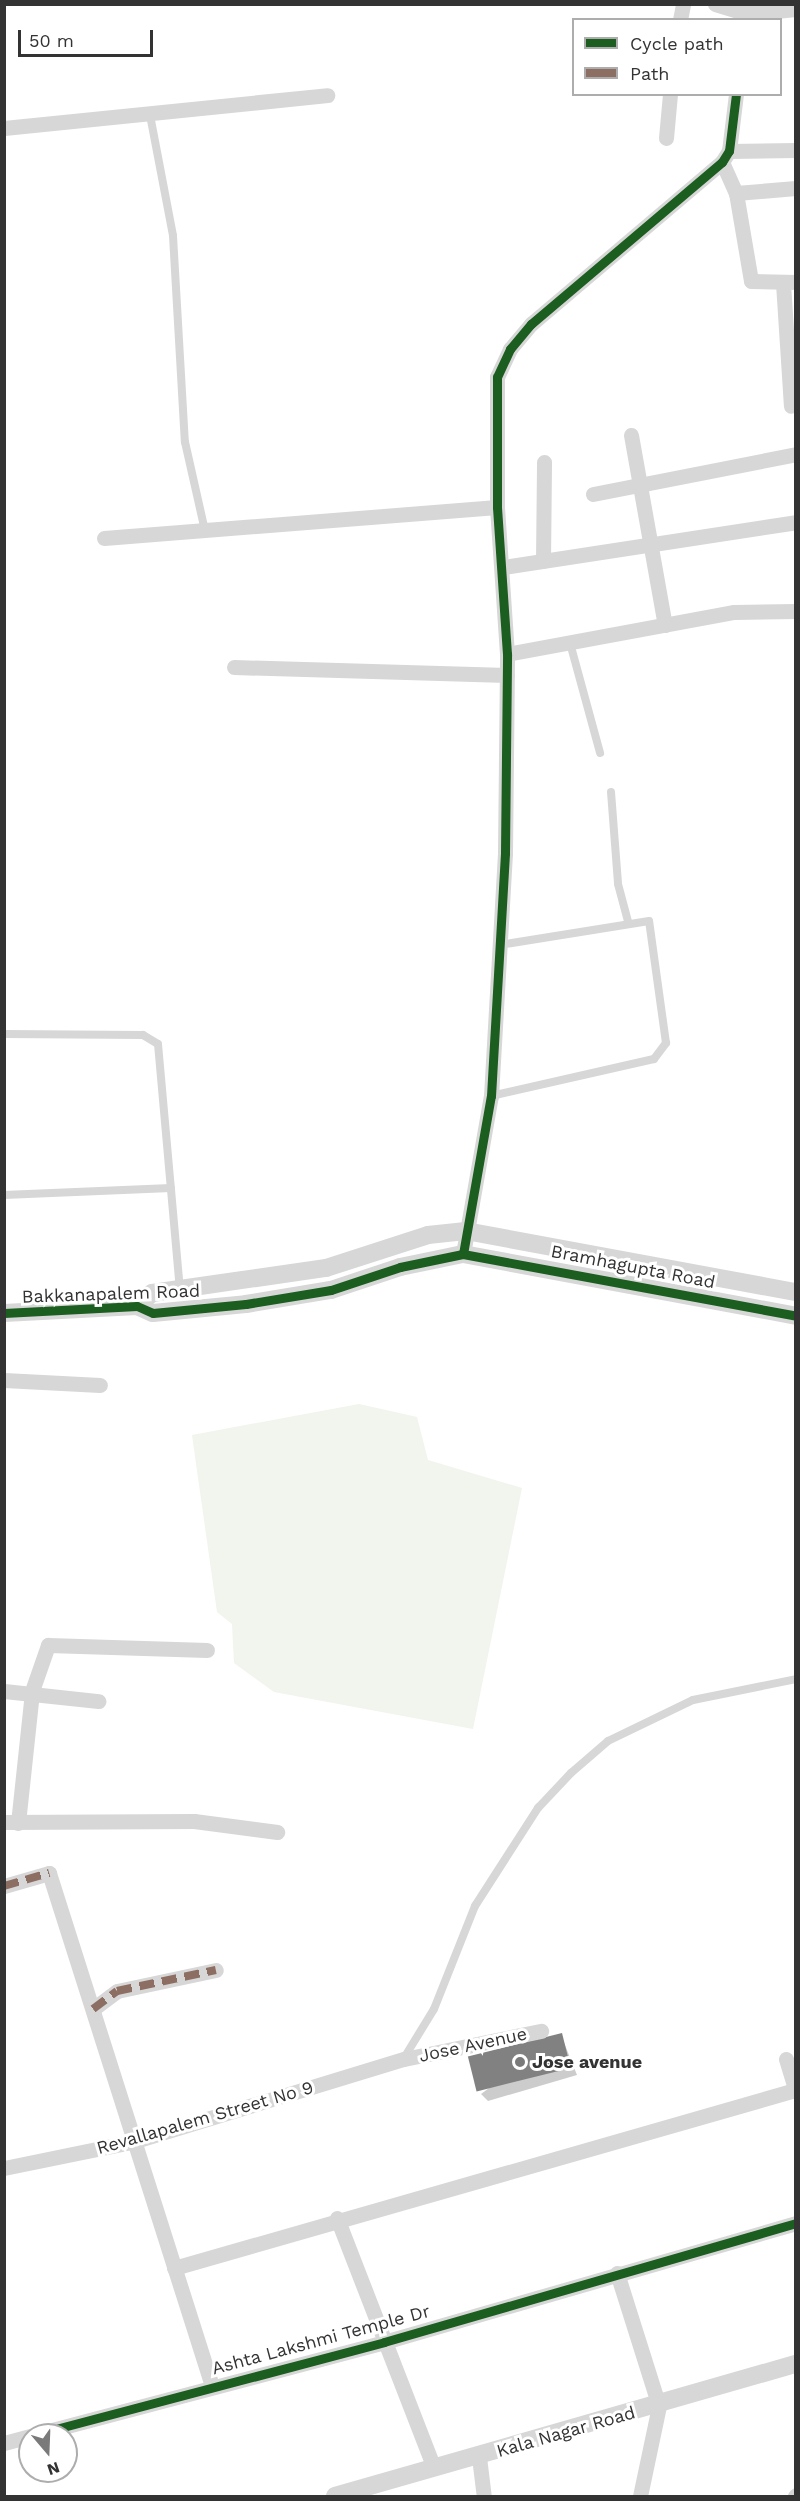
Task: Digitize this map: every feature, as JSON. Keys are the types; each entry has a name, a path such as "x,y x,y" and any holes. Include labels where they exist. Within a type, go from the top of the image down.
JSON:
{"street":[{"path":"715,4 744,12 795,8"},
{"path":"4,128 327,96"},
{"path":"666,138 670,96"},
{"path":"736,96 725,157 736,192 751,281 789,283 790,406"},
{"path":"464,1254 466,1231 491,1096 499,945 507,654 503,567 497,507 494,403 497,377 510,349 531,324 725,157 795,150"},
{"path":"736,192 795,188"},
{"path":"631,435 649,546 665,625"},
{"path":"593,494 795,454"},
{"path":"543,561 544,462"},
{"path":"104,538 497,507"},
{"path":"503,567 795,522"},
{"path":"507,654 744,611 795,611"},
{"path":"234,667 507,675"},
{"name":"Bramhagupta Road","path":"137,1306 152,1293 326,1268 428,1235 466,1231 795,1292"},
{"name":"Bramhagupta Road","path":"464,1254 795,1316"},
{"name":"Bakkanapalem Road","path":"4,1313 137,1306 153,1313 291,1298 464,1254"},
{"path":"4,1380 100,1385"},
{"path":"207,1650 48,1645 32,1691 11,1822 194,1821 278,1832"},
{"path":"4,1691 32,1691 98,1701"},
{"path":"4,1886 49,1873 212,2386"},
{"path":"93,2009 128,1988 216,1970"},
{"name":"Jose Avenue","path":"404,2059 542,2031"},
{"name":"Revallapalem Street No 9","path":"5,2167 135,2141 404,2059"},
{"path":"174,2268 337,2218 795,2090 786,2059"},
{"path":"337,2218 434,2468"},
{"name":"Ashta Lakshmi Temple Dr","path":"76,2423 384,2342 795,2223"},
{"path":"617,2273 659,2406 640,2496"},
{"name":"Kala Nagar Road","path":"335,2496 659,2406 795,2364"},
{"path":"479,2457 484,2496"}],"lane":[{"path":"150,115 173,236 185,442 205,531"},
{"path":"570,643 600,753"},
{"path":"611,792 618,884 628,921"},
{"path":"491,1096 654,1059 666,1043 654,927 648,921 628,921 499,945"},
{"path":"4,1034 153,1037 160,1052 180,1289"},
{"path":"4,1195 171,1188"},
{"path":"404,2059 434,2008 475,1906 538,1808 571,1773 608,1741 693,1700 795,1679"}],"shaded area":[{"path":"359,1404 417,1417 428,1460 522,1488 473,1729 274,1692 234,1663 232,1624 217,1612 192,1435"}],"building":[{"name":"Jose avenue","path":"562,2033 571,2068 477,2091 468,2056"}],"marked path":[{"path":"4,1886 49,1873"},
{"path":"93,2009 117,1991 216,1970"}],"cycle path":[{"path":"463,1254 491,1096 505,853 507,654 497,507 497,377 510,349 531,324 722,162 729,151 736,96"},
{"path":"4,1313 137,1306 153,1313 246,1304 331,1290 400,1267 463,1254 796,1316"},
{"path":"78,2423 384,2342 796,2223"}],"place":[{"name":"Jose avenue","path":"520,2062"}]}
